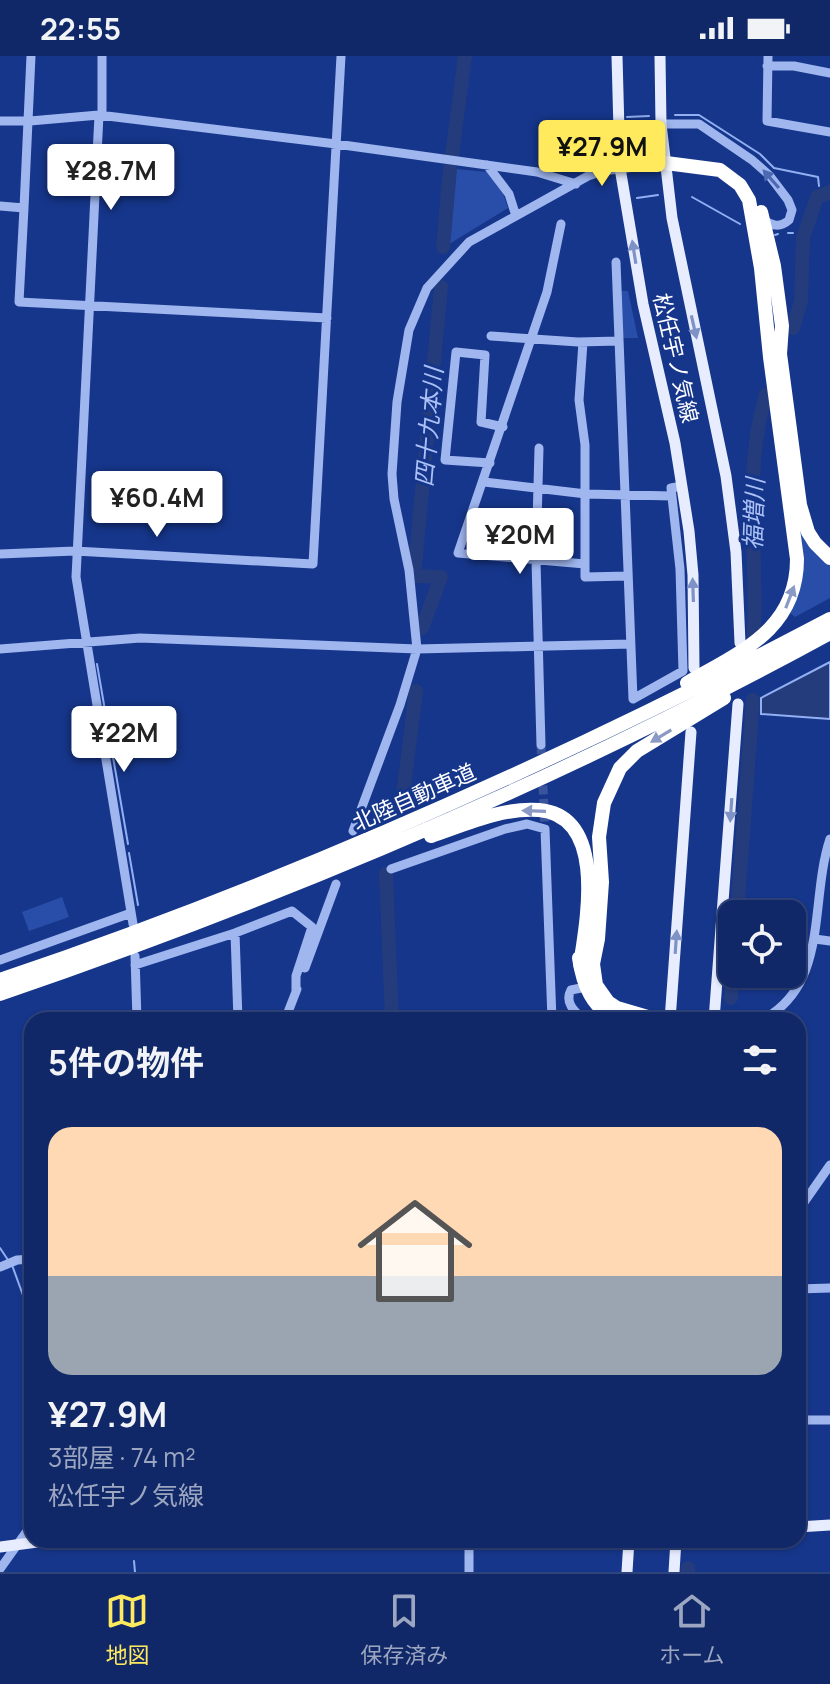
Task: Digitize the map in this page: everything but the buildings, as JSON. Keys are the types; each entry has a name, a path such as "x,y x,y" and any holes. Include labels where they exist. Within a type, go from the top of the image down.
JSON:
{"highway":[{"path":"666,163 677,156 712,158 733,166 749,180 754,190 762,219 761,268 800,505 808,532 830,558"},
{"path":"666,163 711,167 735,179 749,200 761,242"},
{"path":"569,751 746,648 771,628 786,609 795,587 797,559 775,355"},
{"name":"北陸自動車道","path":"0,980 280,878 569,751 830,619"},
{"path":"625,1012 608,1002 596,985 576,938 581,879 592,858 604,803 613,779 628,759 650,742 826,635"},
{"name":"北陸自動車道","path":"0,994 284,889 421,832 568,765 826,635"},
{"path":"284,889 427,837 519,811 550,812 567,822 580,837 602,882 598,939 587,964 586,987 597,1006 606,1012"}],"main road":[{"name":"松任宇ノ気線","path":"617,56 620,168 643,304 682,486 693,575 694,668"},
{"name":"松任宇ノ気線","path":"660,56 661,124 675,238 726,476 736,552 740,643"},
{"path":"715,1012 738,704"},
{"path":"671,1012 691,732"},
{"path":"806,1526 830,1525"},
{"path":"0,1539 19,1543"},
{"path":"0,1547 24,1543"},
{"path":"627,1572 628,1548"},
{"path":"674,1572 676,1548"}],"street":[{"path":"31,56 19,302 327,318"},
{"path":"102,56 75,551 76,577 133,924"},
{"path":"0,554 75,551 313,564 341,56"},
{"path":"830,73 768,61 767,121 830,132"},
{"path":"0,121 100,115 537,172 576,184"},
{"path":"661,124 699,124 761,167 788,200 792,210 789,220 781,225 771,225 762,219"},
{"path":"353,831 400,705 417,649 413,596 392,474 397,402 409,330 427,288 451,258 469,242 576,184 603,171 666,163"},
{"path":"487,165 509,194 516,216"},
{"path":"0,206 24,208"},
{"path":"561,224 554,267 532,339 458,553 585,564"},
{"path":"616,262 633,699 683,671 680,569 671,488 682,486"},
{"path":"491,336 583,342 619,341"},
{"path":"583,342 579,400 585,445 585,577 628,576"},
{"path":"490,463 445,460 456,352 485,355 481,422 503,427"},
{"path":"539,448 541,471 536,561 541,745"},
{"path":"484,482 586,494 672,496"},
{"path":"0,649 140,638 417,649 631,644"},
{"path":"391,869 505,829 527,824 545,829 552,1012"},
{"path":"776,1012 798,989 810,965 823,867 830,839"},
{"path":"288,1012 336,884"},
{"path":"137,1012 135,961 235,933 292,911 312,927 296,976 296,992"},
{"path":"0,960 131,913"},
{"path":"235,933 238,1012"},
{"path":"815,939 830,941"},
{"path":"576,1012 568,1000 571,990 586,987"},
{"path":"806,1200 830,1165"},
{"path":"806,1289 830,1288"},
{"path":"806,1420 830,1420"},
{"path":"0,1569 24,1536"},
{"path":"469,1548 469,1572"}],"shaded area":[{"path":"456,169 487,172 503,194 508,208 446,246"},
{"path":"620,291 628,291 638,338 621,338"},
{"path":"799,523 830,564 830,598 795,617 790,613 800,588"},
{"path":"830,662 830,719 761,714 761,698"},
{"path":"62,897 69,917 29,931 22,912"}],"waterway":[{"name":"四十九本川","path":"452,156 465,56"},
{"path":"675,115 699,115 760,154 774,168 818,177 819,186"},
{"path":"627,117 649,116"},
{"name":"四十九本川","path":"443,247 450,169"},
{"name":"福増川","path":"817,197 819,192"},
{"name":"福増川","path":"793,328 801,301 803,238 817,197 830,192"},
{"path":"637,198 658,195"},
{"path":"692,197 740,224"},
{"path":"788,233 793,233"},
{"name":"四十九本川","path":"415,566 441,287"},
{"name":"福増川","path":"754,634 753,484 759,424 766,395"},
{"name":"四十九本川","path":"416,576 441,577 422,628"},
{"path":"97,664 128,844"},
{"name":"四十九本川","path":"403,794 416,691"},
{"name":"福増川","path":"738,900 753,700"},
{"path":"129,853 138,905"},
{"name":"四十九本川","path":"386,874 392,1012"},
{"name":"福増川","path":"731,998 732,988"},
{"path":"0,1248 8,1260"},
{"path":"12,1265 24,1298"},
{"path":"134,1561 135,1572"}],"tunnel":[{"path":"541,745 545,829"}]}
